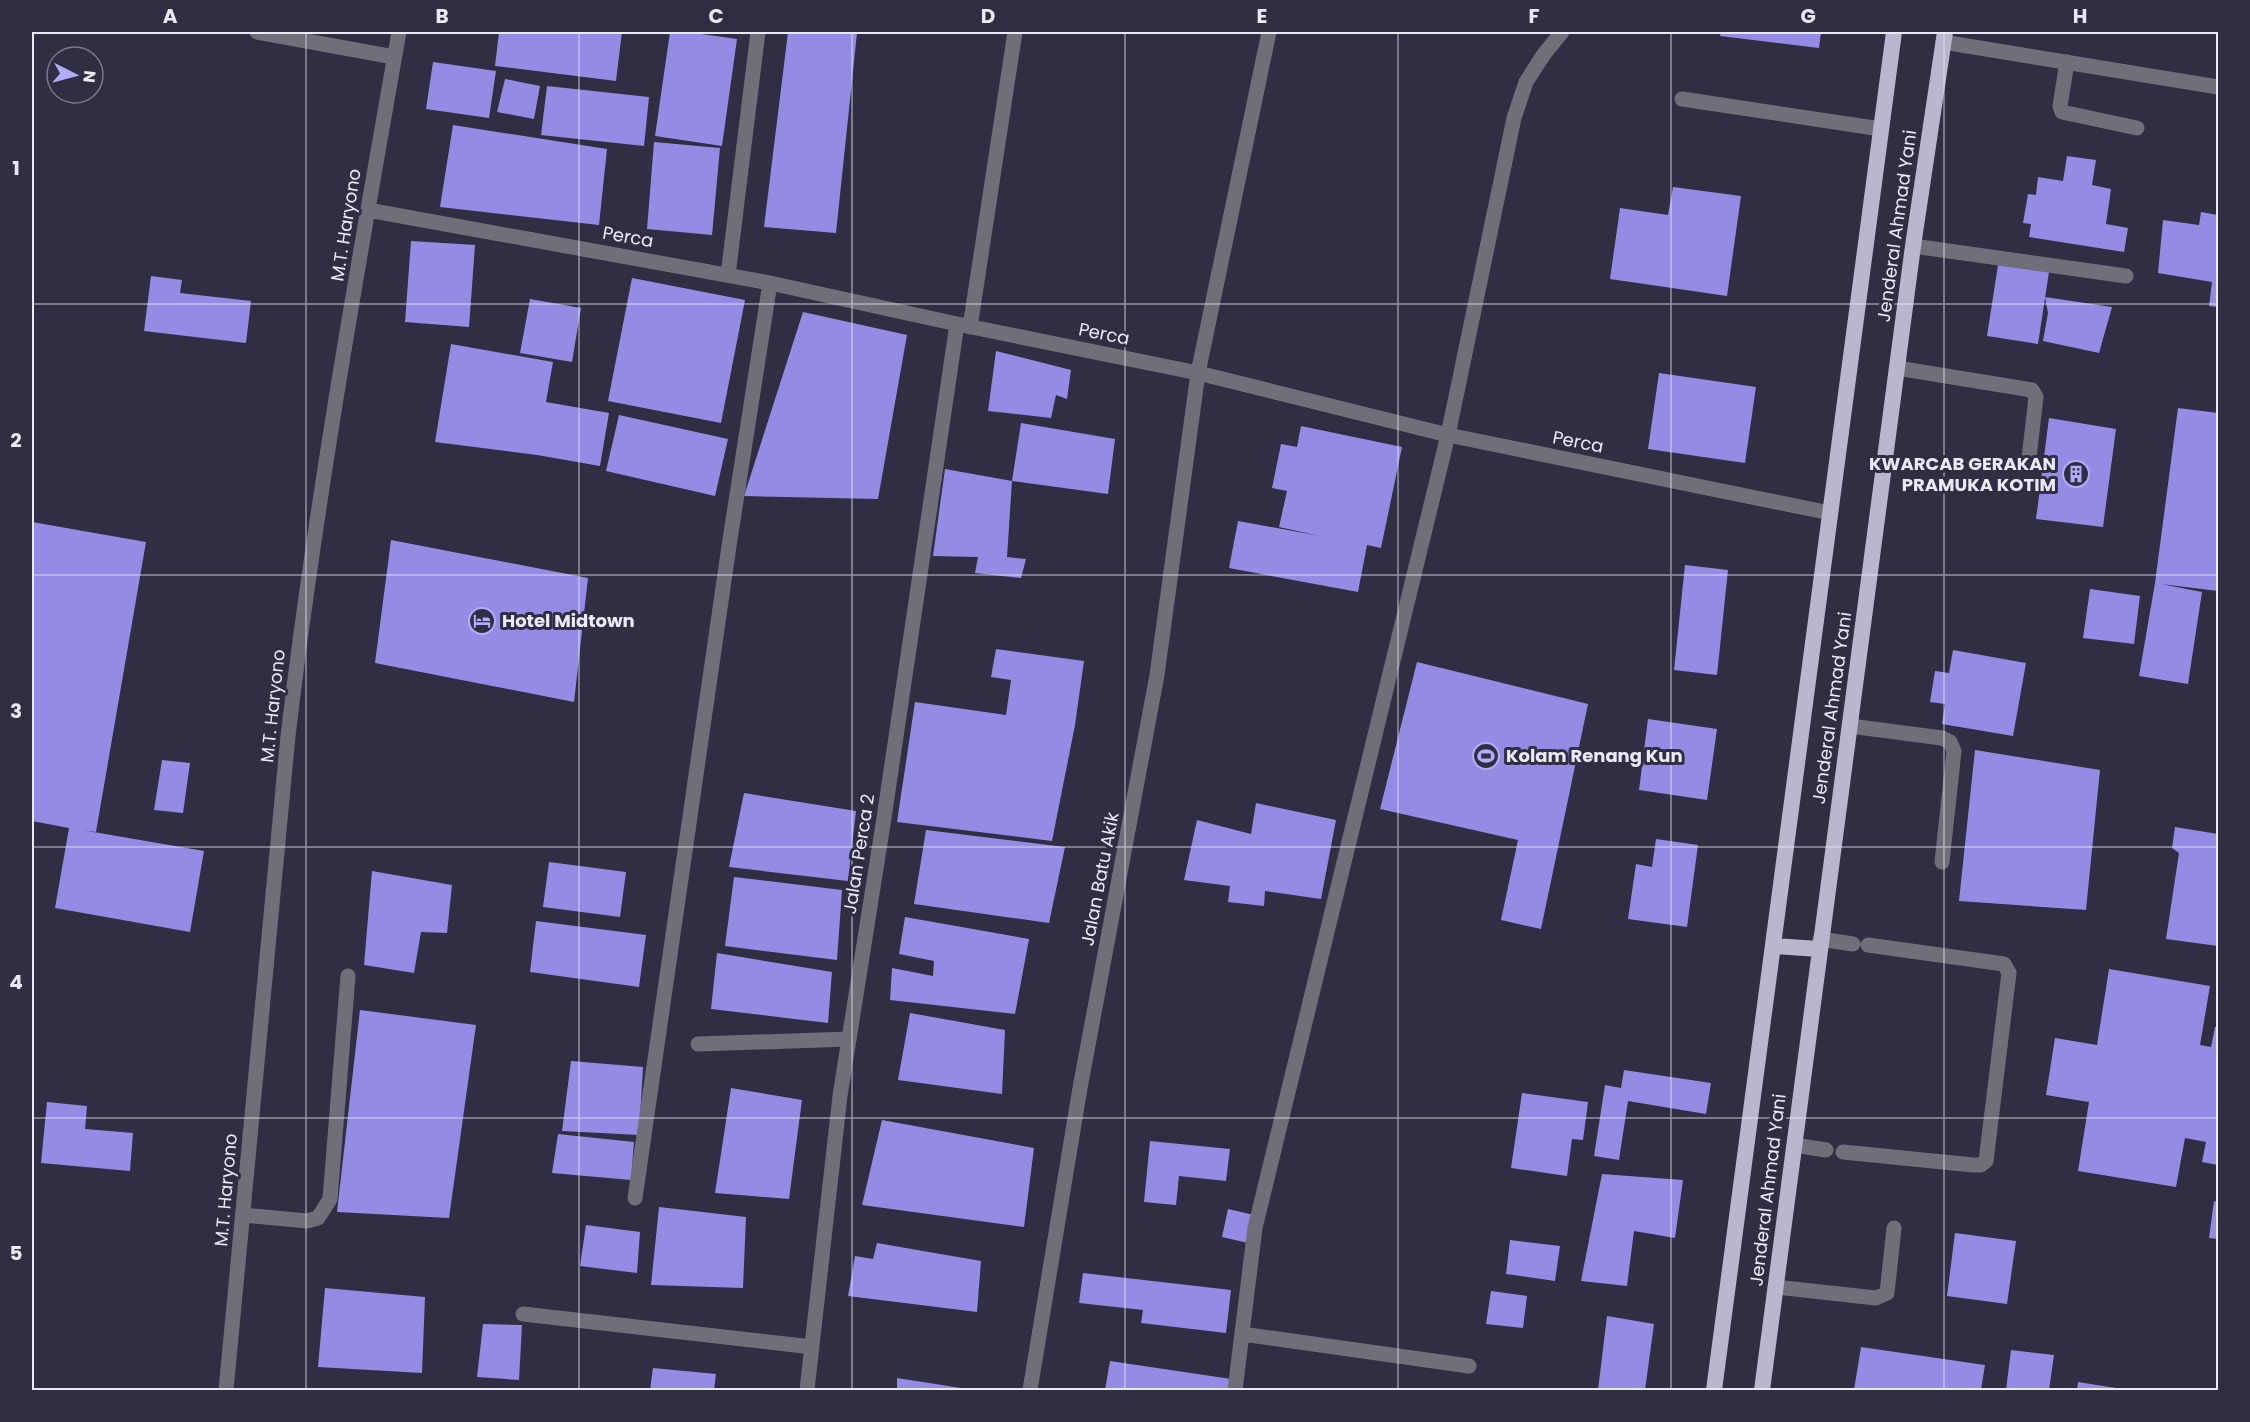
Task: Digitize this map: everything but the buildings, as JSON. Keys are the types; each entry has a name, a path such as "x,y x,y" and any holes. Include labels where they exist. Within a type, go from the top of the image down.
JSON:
{"highway":[{"name":"Jenderal Ahmad Yani","path":"1714,1390 1894,32"},
{"name":"Jenderal Ahmad Yani","path":"1762,1390 1913,246 1944,37"},
{"path":"1773,946 1820,944"}],"street":[{"path":"257,32 394,57"},
{"name":"M.T. Haryono","path":"226,1390 288,736 299,647 368,210 399,32"},
{"path":"729,275 758,32"},
{"name":"Jalan Perca 2","path":"807,1390 840,1095 964,326 1015,32"},
{"name":"Jalan Batu Akik","path":"1030,1390 1080,1088 1157,675 1198,373 1269,32"},
{"path":"1235,1390 1255,1228 1448,435 1514,118 1526,82 1562,32"},
{"path":"1944,37 2067,62 2218,87"},
{"path":"2067,62 2060,106 2062,112 2137,128"},
{"path":"1682,99 1881,129"},
{"name":"Perca","path":"368,210 770,282 964,326 1198,373 1448,435 1830,513"},
{"path":"1913,246 2126,276"},
{"path":"635,1198 729,546 770,282"},
{"path":"1897,368 2032,390 2036,396 2029,459"},
{"path":"1850,726 1942,738 1950,742 1954,751 1942,862"},
{"path":"1820,944 1861,944 1997,962 2004,964 2009,973 1986,1161 1981,1165 1973,1165 1843,1152"},
{"path":"243,1215 307,1221 318,1218 330,1199 348,976"},
{"path":"698,1044 849,1039"},
{"path":"1794,1145 1826,1150"},
{"path":"1775,1287 1882,1297 1887,1293 1894,1228"},
{"path":"523,1314 812,1347"},
{"path":"1242,1334 1469,1366"}],"place":[{"name":"KWARCAB GERAKAN PRAMUKA KOTIM","path":"2076,474"},
{"name":"Hotel Midtown","path":"482,621"},
{"name":"Kolam Renang Kun","path":"1486,756"}]}
